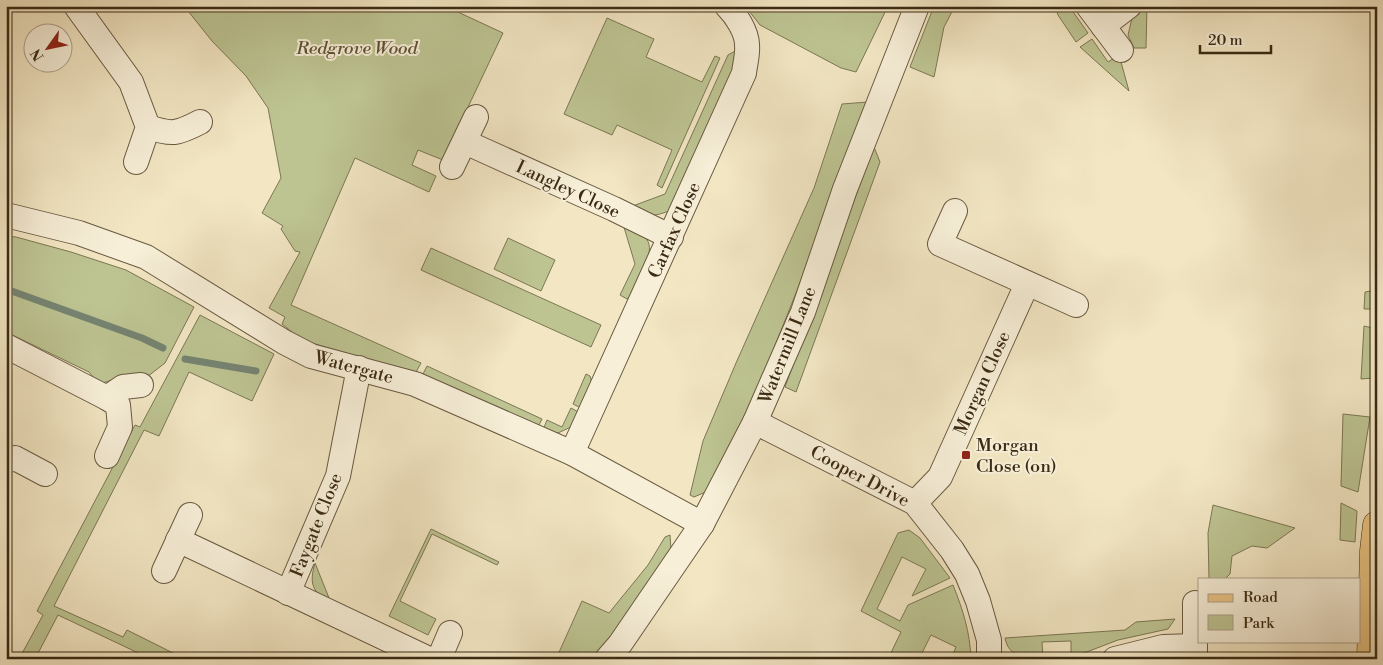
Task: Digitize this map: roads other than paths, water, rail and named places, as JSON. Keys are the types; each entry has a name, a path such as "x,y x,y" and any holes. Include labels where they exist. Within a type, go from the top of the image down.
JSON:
{"main road":[{"path":"1372,659 1374,551 1377,525"}],"street":[{"path":"76,6 130,82 148,126 136,162"},
{"name":"Carfax Close","path":"572,453 744,73 748,44 734,13 727,6"},
{"name":"Watermill Lane","path":"608,659 702,524 755,422 803,312 845,189 917,6"},
{"path":"1088,6 1120,50"},
{"path":"1103,26 1129,6"},
{"path":"452,166 476,117"},
{"path":"148,126 167,134 183,131 200,122"},
{"name":"Langley Close","path":"465,142 614,209 671,237"},
{"path":"955,211 940,244 1076,305"},
{"name":"Watergate","path":"6,214 79,232 146,257 312,356 415,384 572,453 702,524"},
{"name":"Morgan Close","path":"915,504 940,477 1027,284"},
{"path":"6,346 107,398 118,406 120,427 107,456"},
{"name":"Faygate Close","path":"288,593 338,476 359,368"},
{"path":"107,398 123,387 141,386"},
{"name":"Cooper Drive","path":"755,422 915,504 952,550 968,574 978,601 988,640 989,659"},
{"path":"6,461 15,458 45,474"},
{"path":"164,571 190,515"},
{"name":"Faygate Close","path":"178,540 429,659"},
{"path":"1116,659 1163,647 1195,652 1195,603"},
{"path":"439,659 450,634"}],"waterway":[{"path":"6,289 142,338 163,348"},
{"path":"185,359 256,371"}],"place":[{"name":"Morgan Close (on)","path":"966,455"}],"park label":[{"name":"Redgrove Wood","path":"357,48"}]}
